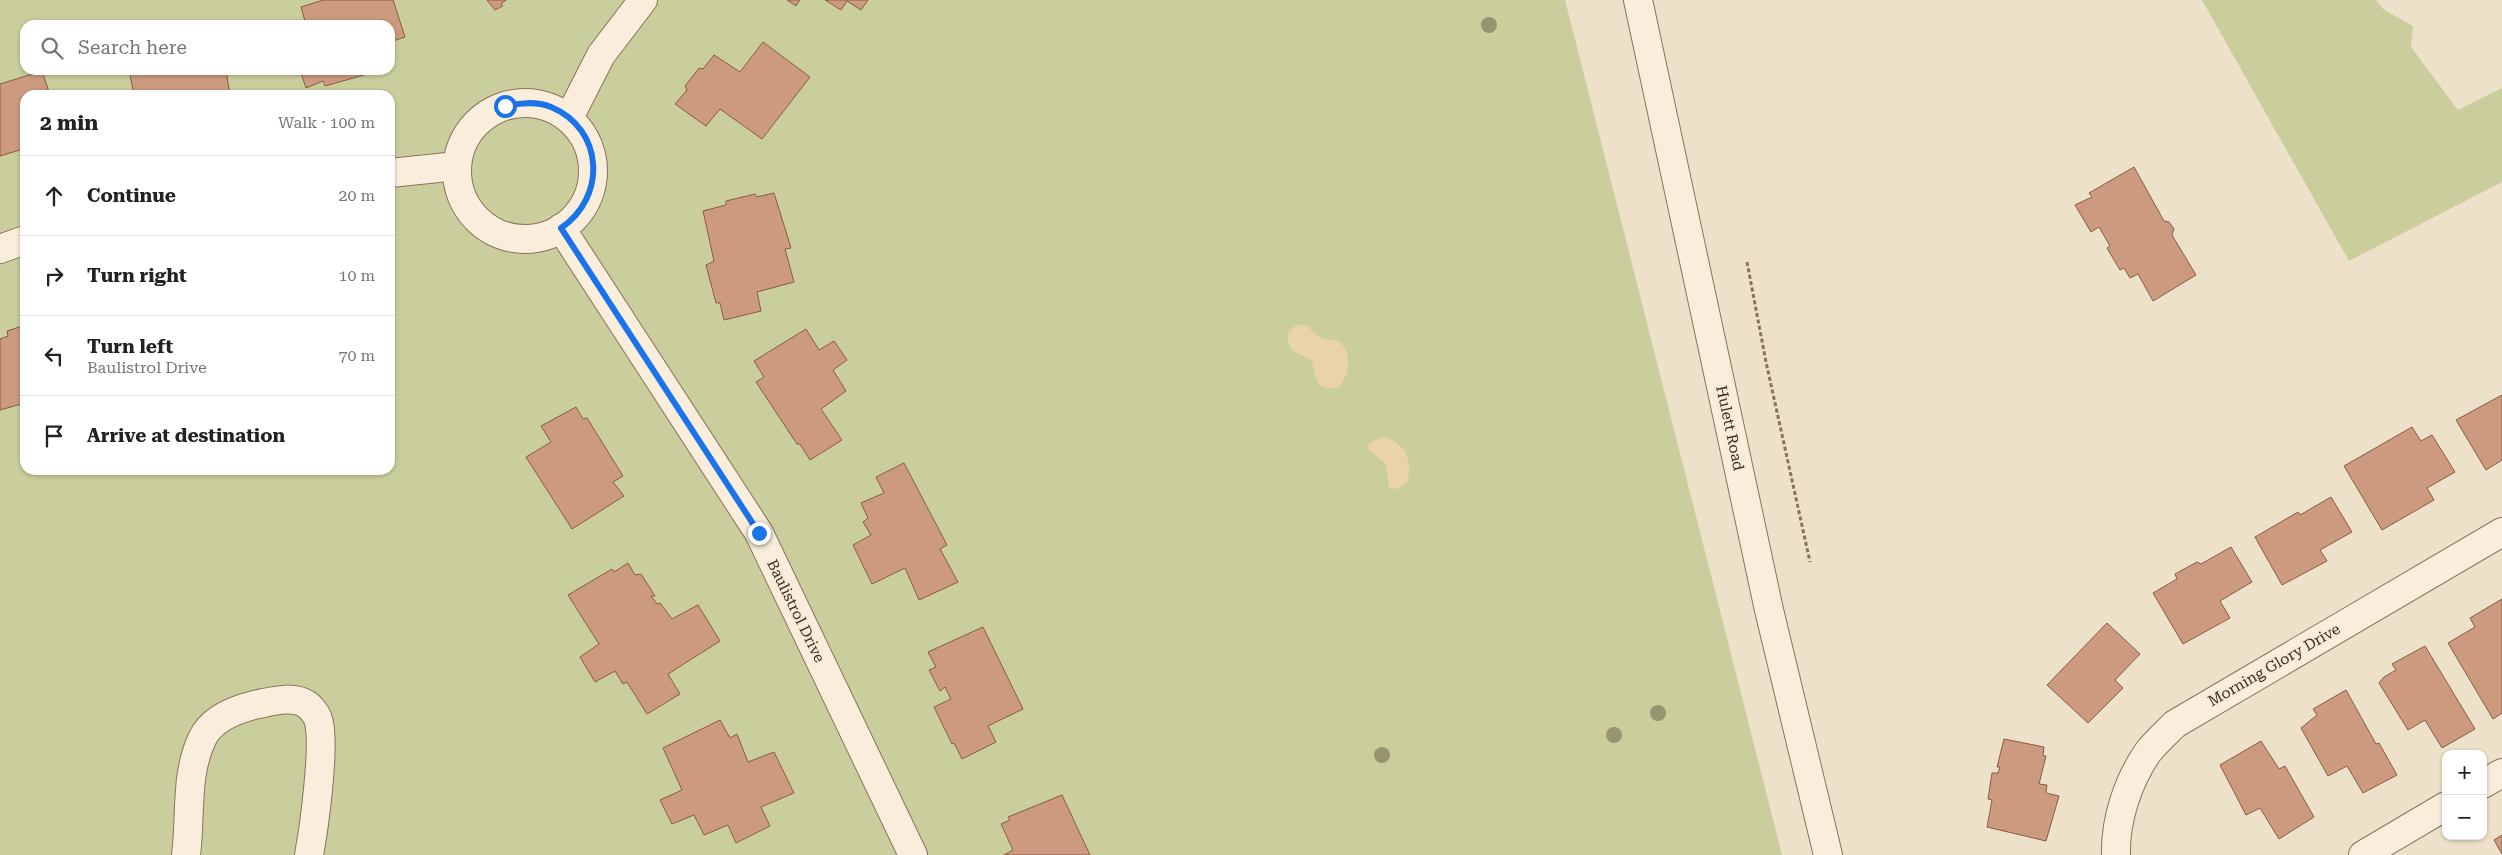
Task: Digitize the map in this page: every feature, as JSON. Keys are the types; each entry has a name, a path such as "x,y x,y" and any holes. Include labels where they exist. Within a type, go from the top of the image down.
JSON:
{"street":[{"path":"569,118 601,55 643,0"},
{"name":"Hulett Road","path":"1638,0 1770,610 1828,855"},
{"path":"528,102 550,106 569,118 582,132 592,152 594,177 586,202 574,219 555,233 523,240 498,234 483,225 467,207 461,195 457,166 463,143 476,123 505,106 528,102"},
{"path":"395,172 457,166"},
{"name":"Baulistrol Drive","path":"561,228 759,533 913,855"},
{"path":"0,249 20,242"},
{"name":"Morning Glory Drive","path":"2116,855 2122,810 2130,783 2149,752 2175,724 2502,532"},
{"path":"186,855 190,826 190,782 194,759 203,737 216,722 229,713 255,705 291,699 307,704 318,718 320,742 310,855"},
{"path":"2487,782 2502,773"},
{"path":"2363,855 2442,808"}],"path":[{"path":"1747,262 1766,362 1810,562"}],"green space":[{"path":"0,0 1565,0 1782,855 0,855"},
{"path":"2202,0 2376,0 2384,10 2413,26 2411,47 2458,110 2502,88 2502,182 2349,261"}],"sand":[{"path":"1303,324 1319,337 1338,341 1344,347 1348,359 1347,372 1337,388 1324,388 1320,385 1315,377 1312,361 1291,348 1288,332 1296,325"},
{"path":"1384,437 1398,443 1408,459 1408,481 1397,489 1389,488 1386,464 1368,449 1369,443"}],"building":[{"path":"323,0 393,0 405,37 395,40 395,20 305,20 301,7"},
{"path":"487,0 506,0 501,4 503,6 495,10"},
{"path":"787,0 800,0 796,6"},
{"path":"825,0 868,0 861,10 847,1 841,10"},
{"path":"763,42 810,77 762,139 720,109 706,126 675,104 687,90 685,86 699,68 703,69 714,55 740,72"},
{"path":"29,75 43,75 48,90 20,90 20,150 0,156 0,84"},
{"path":"130,75 227,75 229,90 133,90"},
{"path":"302,75 364,75 325,86 323,81 306,88"},
{"path":"2134,167 2164,221 2169,222 2174,229 2172,235 2196,275 2153,301 2138,274 2130,278 2124,268 2120,270 2107,248 2110,246 2099,227 2091,232 2075,205 2092,197 2089,193"},
{"path":"774,193 791,248 785,249 794,282 757,292 761,311 724,320 720,303 716,303 706,265 714,261 703,211 726,205 726,201 755,194 757,197"},
{"path":"20,327 20,404 0,410 0,339 8,336 7,331"},
{"path":"806,329 819,350 834,341 847,360 833,370 846,391 821,409 842,440 810,460 800,444 797,444 756,382 764,377 754,361"},
{"path":"2502,395 2502,460 2486,470 2456,420"},
{"path":"576,407 583,419 587,418 623,476 613,482 624,496 572,529 526,457 551,442 541,426"},
{"path":"2412,427 2421,441 2432,435 2455,472 2427,488 2434,500 2382,530 2344,466"},
{"path":"904,463 947,545 940,549 958,582 919,600 905,568 872,584 853,545 871,535 863,522 868,518 861,503 884,493 876,477"},
{"path":"2331,497 2352,532 2320,550 2327,561 2282,585 2255,537 2298,512 2300,515"},
{"path":"2231,547 2252,582 2220,601 2230,618 2183,644 2153,593 2177,579 2175,574 2197,562 2201,564"},
{"path":"628,563 635,575 641,574 655,596 651,596 657,604 660,603 672,619 698,605 720,641 668,674 680,694 647,714 627,682 623,684 615,671 595,682 580,657 599,644 568,595 612,569 614,572"},
{"path":"2502,599 2502,713 2493,719 2448,643 2475,627 2470,618"},
{"path":"2107,623 2140,654 2115,680 2123,688 2088,723 2047,685"},
{"path":"983,627 1023,709 988,726 996,742 962,759 954,743 952,744 934,707 951,699 945,687 940,691 929,670 936,667 928,652"},
{"path":"2425,646 2475,729 2442,748 2425,720 2408,730 2379,683 2384,677 2396,670 2392,664"},
{"path":"2346,690 2376,744 2379,743 2397,775 2363,793 2347,766 2328,776 2301,728 2317,715 2313,709"},
{"path":"720,720 730,738 737,734 748,762 774,752 794,793 761,807 770,826 736,843 728,825 704,835 694,815 672,824 660,800 682,790 663,748"},
{"path":"2004,739 2044,747 2043,756 2046,756 2039,784 2047,785 2046,793 2059,796 2046,841 1987,827 1992,800 1988,799 1992,773 1998,773 2000,767 1997,767"},
{"path":"2261,741 2279,769 2285,766 2314,817 2279,839 2260,808 2246,815 2220,765"},
{"path":"1062,795 1090,855 1004,855 1013,850 1001,824 1010,820 1008,817"},
{"path":"2502,835 2502,854 2494,840"}],"route":[{"path":"505,106 528,102 550,106 569,118 582,132 592,152 594,177 586,202 574,219 561,228 759,533"}]}
